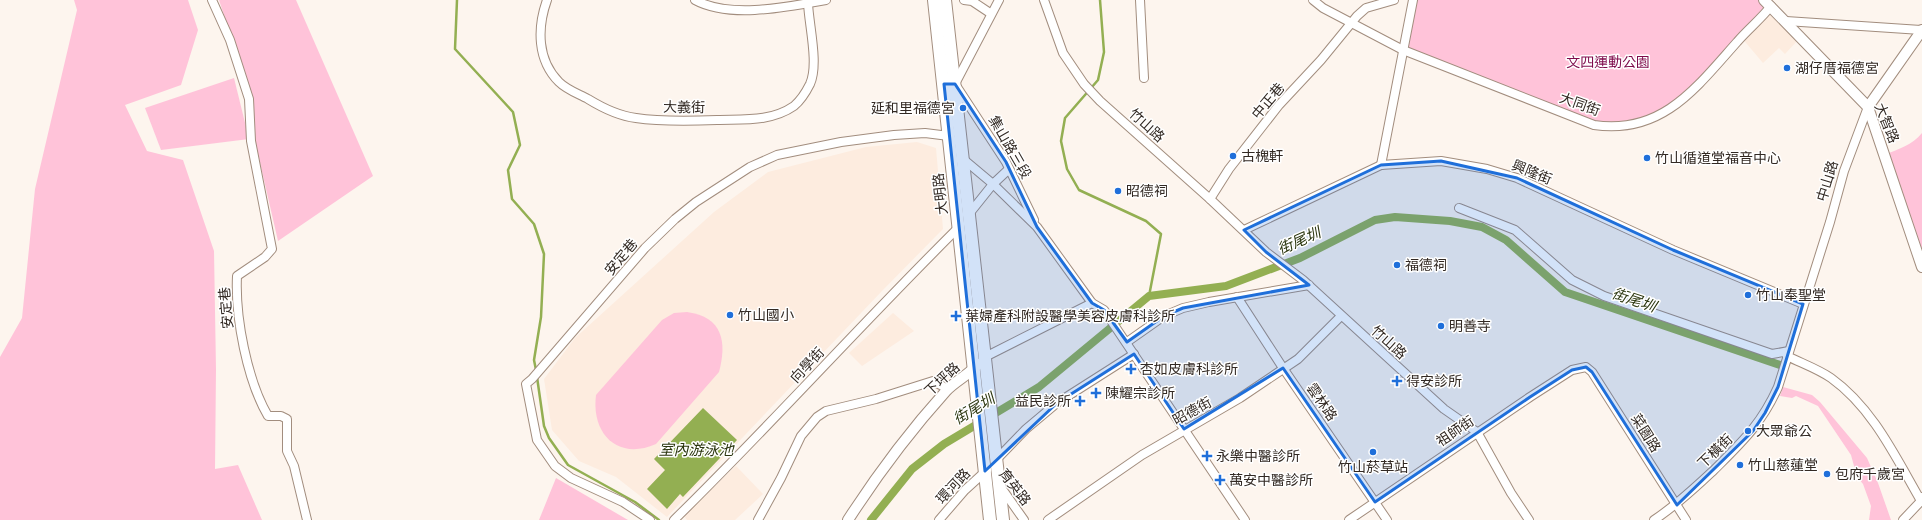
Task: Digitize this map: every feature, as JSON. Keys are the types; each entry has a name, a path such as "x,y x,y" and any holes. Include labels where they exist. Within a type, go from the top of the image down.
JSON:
{"main road":[{"name":"大明路","path":"934,0 962,158 997,458"},
{"name":"大明路","path":"945,0 949,84 949,136 976,386 980,438 985,471"},
{"path":"997,458 1003,520"},
{"path":"985,471 990,520"}],"street":[{"name":"安定巷","path":"212,0 230,40 249,99 252,141 272,249 266,257 237,276 236,295 245,354 261,405 268,416 280,416 287,419 287,451 294,466 307,520"},
{"name":"大義街","path":"546,0 540,28 541,46 546,63 559,82 597,105 634,118 691,121 754,119 772,116 793,106 801,99 810,83 814,65 808,3"},
{"path":"695,0 714,8 747,10 826,0"},
{"path":"964,0 972,1 990,13"},
{"path":"949,84 999,0"},
{"name":"竹山路","path":"1044,0 1063,53 1084,84 1098,99 1210,199 1266,252 1309,285 1444,409 1478,432 1511,493 1529,520"},
{"path":"1140,0 1144,78"},
{"path":"1313,0 1323,8 1350,23"},
{"name":"中正巷","path":"1210,199 1229,169 1279,105 1321,60 1350,23 1366,8 1394,0"},
{"path":"1381,166 1413,0"},
{"name":"大同街","path":"1350,23 1403,50 1594,125 1612,128 1631,126 1652,119 1674,106 1693,90 1768,3"},
{"name":"大智路","path":"1768,3 1868,108 1922,267"},
{"path":"1786,21 1922,30"},
{"name":"中山路","path":"1788,354 1830,222 1844,171 1868,108 1922,30"},
{"name":"集山路三段","path":"949,84 1009,169 1037,226 1092,303 1104,310 1127,342"},
{"name":"安定巷","path":"650,520 623,502 571,478 555,466 537,440 526,384 541,370 645,248 696,202 750,167 777,155 841,142 925,133 949,136"},
{"name":"集山路三段","path":"949,136 962,158 993,184 1037,226"},
{"name":"興隆街","path":"1244,230 1381,166 1441,161 1487,169 1517,178 1673,250 1803,304"},
{"path":"969,214 993,184 1009,169"},
{"path":"1460,208 1515,230 1572,280 1604,296 1772,354 1788,354 1831,378 1851,396 1877,426 1921,499 1903,520"},
{"name":"向學街","path":"674,520 740,455 889,297 958,227"},
{"path":"1245,520 1127,342 1164,316 1183,308 1309,285"},
{"name":"雲林路","path":"1237,297 1283,368 1387,520"},
{"name":"下坪路","path":"848,520 870,487 925,415 948,389 974,369 985,357 1092,303"},
{"name":"昭德街","path":"1048,520 1136,459 1184,429 1240,398 1298,359 1341,316"},
{"name":"環河路","path":"939,520 965,490 1026,429 1057,403 1134,354"},
{"name":"下橫街","path":"1654,520 1677,505 1753,431 1765,413 1778,387 1788,354"},
{"name":"祖師街","path":"1348,520 1560,378 1580,368"},
{"name":"菜園路","path":"1580,368 1586,368 1592,372 1686,520"},
{"path":"758,520 781,478 801,436 817,417 826,411 876,399 933,381 948,389"},
{"name":"育英路","path":"985,471 1000,487 1024,520"}],"highlighted area":[{"path":"944,84 955,84 1006,162 1037,227 1092,303 1104,310 1127,342 1164,316 1183,308 1309,285 1266,252 1244,230 1381,165 1441,161 1517,178 1673,250 1803,304 1778,387 1765,413 1753,431 1677,505 1592,372 1586,367 1572,370 1375,502 1283,368 1184,429 1134,354 1057,403 985,471"}],"shaded area":[{"path":"1769,9 1799,39 1785,54 1779,48 1763,63 1741,37"},
{"name":"竹山國小","path":"917,142 936,148 943,229 667,517 616,477 579,461 552,430 544,379 575,338 714,212 768,172 866,147"},
{"path":"893,313 914,331 862,366 849,353"},
{"path":"736,466 763,494 735,520 687,520 684,516"}],"green space":[{"path":"74,0 188,0 198,30 181,85 125,105 147,151 183,160 214,251 216,369 215,469 238,465 262,520 0,520 0,357 22,318 35,189 77,10"},
{"path":"219,0 296,0 373,176 278,241 255,141 251,96"},
{"name":"文四運動公園","path":"1413,0 1765,0 1771,6 1674,106 1631,126 1594,125 1406,48"},
{"path":"234,78 249,139 161,150 145,108"},
{"path":"1922,133 1922,267 1884,155 1910,144"},
{"path":"687,312 708,319 715,325 720,333 722,351 719,372 656,444 642,448 630,449 619,446 610,440 603,432 598,422 596,395 662,320 674,313"},
{"path":"1783,387 1812,395 1820,402 1867,458 1878,483 1891,520 1869,520 1871,506 1863,484 1857,477 1851,455 1818,406 1796,396 1792,398 1780,396"},
{"path":"556,478 628,520 539,520"}],"water":[{"name":"室內游泳池","path":"703,408 737,440 683,497 680,494 667,509 647,489 665,470 654,459"}],"waterway":[{"path":"457,0 455,49 513,112 520,145 508,170 512,199 534,224 544,254 541,317 534,360 536,370"},
{"path":"1100,0 1104,52 1098,80 1065,118 1061,141 1067,169 1079,190 1146,221 1161,234 1149,296"},
{"name":"街尾圳","path":"871,520 912,469 944,444 1039,387 1149,296 1226,286 1300,258 1375,220 1395,217 1450,221 1482,227 1506,240 1565,292 1783,366"},
{"path":"537,377 544,426 549,438 568,465 635,502 659,520"}],"place":[{"name":"湖仔厝福德宮","path":"1787,68"},
{"name":"延和里福德宮","path":"963,108"},
{"name":"古槐軒","path":"1233,156"},
{"name":"竹山循道堂福音中心","path":"1647,158"},
{"name":"昭德祠","path":"1118,191"},
{"name":"福德祠","path":"1397,265"},
{"name":"竹山奉聖堂","path":"1748,295"},
{"name":"竹山國小","path":"730,315"},
{"name":"葉婦產科附設醫學美容皮膚科診所","path":"956,316"},
{"name":"明善寺","path":"1441,326"},
{"name":"杏如皮膚科診所","path":"1131,369"},
{"name":"得安診所","path":"1397,381"},
{"name":"陳耀宗診所","path":"1096,393"},
{"name":"益民診所","path":"1080,401"},
{"name":"大眾爺公","path":"1748,431"},
{"name":"竹山菸草站","path":"1373,452"},
{"name":"永樂中醫診所","path":"1207,456"},
{"name":"竹山慈蓮堂","path":"1740,465"},
{"name":"包府千歲宮","path":"1827,474"},
{"name":"萬安中醫診所","path":"1220,480"}]}
